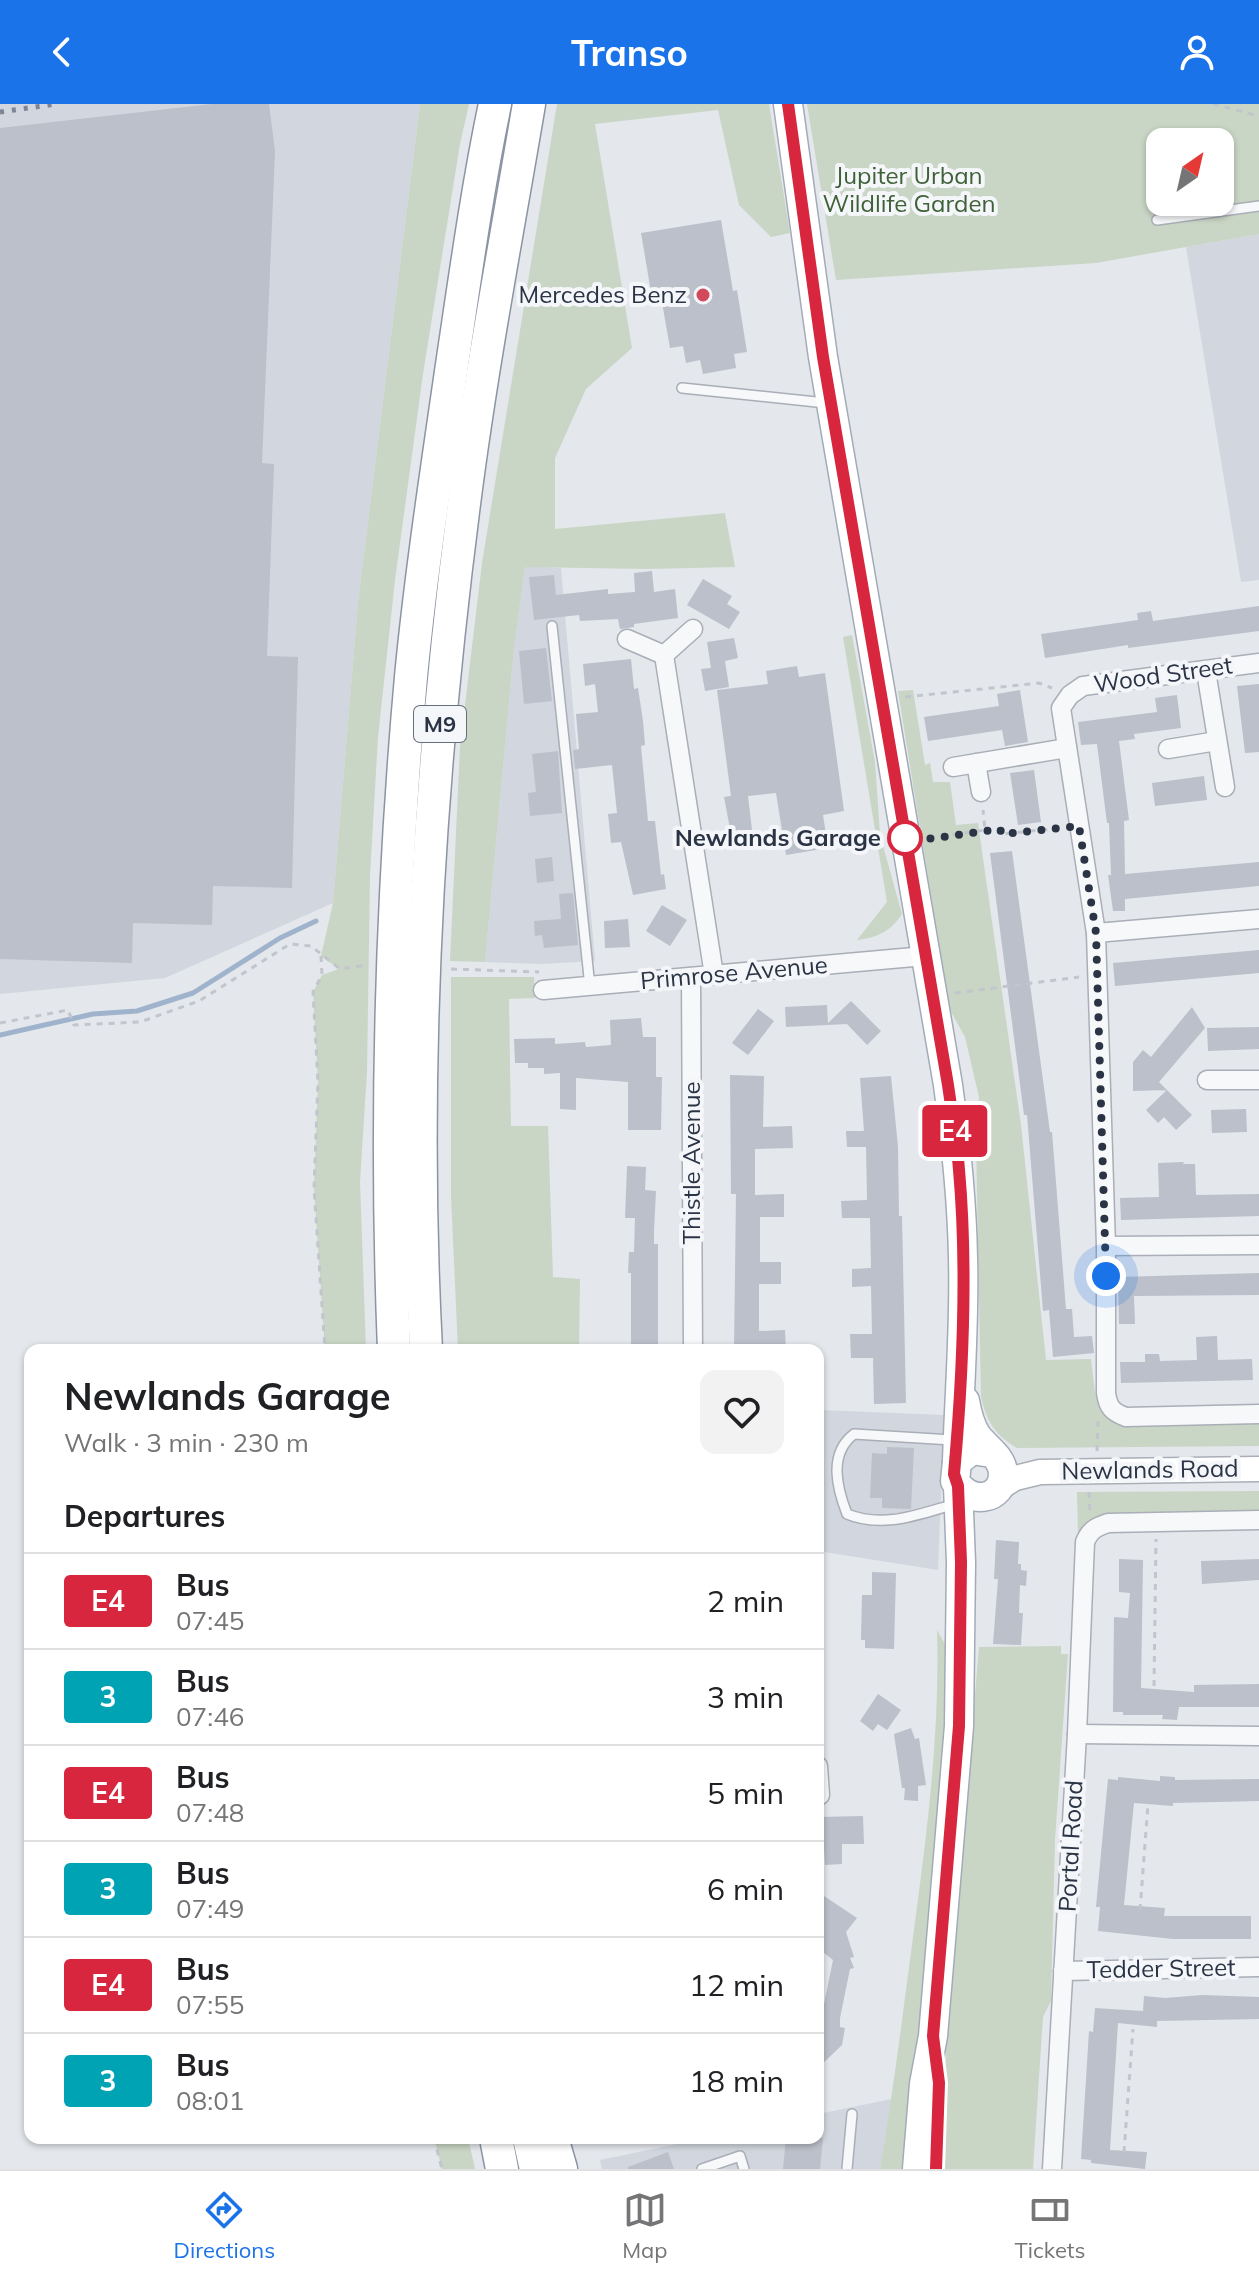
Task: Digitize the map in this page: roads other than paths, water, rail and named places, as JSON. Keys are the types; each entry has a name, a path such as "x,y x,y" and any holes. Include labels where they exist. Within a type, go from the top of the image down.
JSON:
{"highway":[{"name":"M9","path":"394,1344 389,1193 391,1015 406,735 418,613 443,426 481,173 495,104"},
{"name":"M9","path":"426,1344 422,1050 434,789 467,479 529,104"},
{"path":"497,2144 502,2169"},
{"path":"530,2144 536,2169"},
{"path":"554,2144 561,2169"}],"main road":[{"path":"788,104 831,403 959,1169 963,1259 962,1374 966,1407 975,1433 976,1473 961,1562 959,1726 933,2036 924,2084 917,2169"},
{"name":"Newlands Road","path":"976,1473 1259,1469"},
{"path":"933,2036 939,2083 936,2169"}],"street":[{"path":"664,655 693,629"},
{"path":"627,639 664,655"},
{"path":"664,655 714,975"},
{"name":"Wood Street","path":"1067,748 1061,708 1070,695 1083,686 1259,663"},
{"path":"1206,671 1225,787"},
{"path":"1168,749 1217,741"},
{"path":"953,767 1067,748 1096,933 1108,1406 1126,1417 1259,1414"},
{"path":"976,763 981,792"},
{"path":"1096,933 1259,919"},
{"name":"Primrose Avenue","path":"543,990 925,956"},
{"name":"Thistle Avenue","path":"691,977 693,1344"},
{"path":"1207,1080 1259,1080"},
{"path":"1106,1246 1259,1245"},
{"name":"Portal Road","path":"1052,2169 1085,1542 1089,1532 1108,1523 1259,1520"},
{"path":"1077,1734 1259,1736"},
{"name":"Tedder Street","path":"1063,1971 1259,1967"}],"lane":[{"path":"1157,220 1259,206"},
{"path":"682,388 831,403"},
{"path":"552,626 590,987"},
{"path":"854,1434 941,1438 976,1473 901,1519 865,1521 847,1514 836,1474 839,1453 854,1434"},
{"path":"847,2169 852,2114"},
{"path":"702,2169 740,2156 744,2169"}],"waterway":[{"path":"0,1035 93,1014 137,1011 193,993 280,938 316,921"}],"railway":[{"path":"0,112 56,104"}],"place":[{"name":"Mercedes Benz","path":"703,295"},
{"name":"Newlands Garage","path":"905,838"}],"park label":[{"name":"Jupiter Urban Wildlife Garden","path":"909,190"}]}
